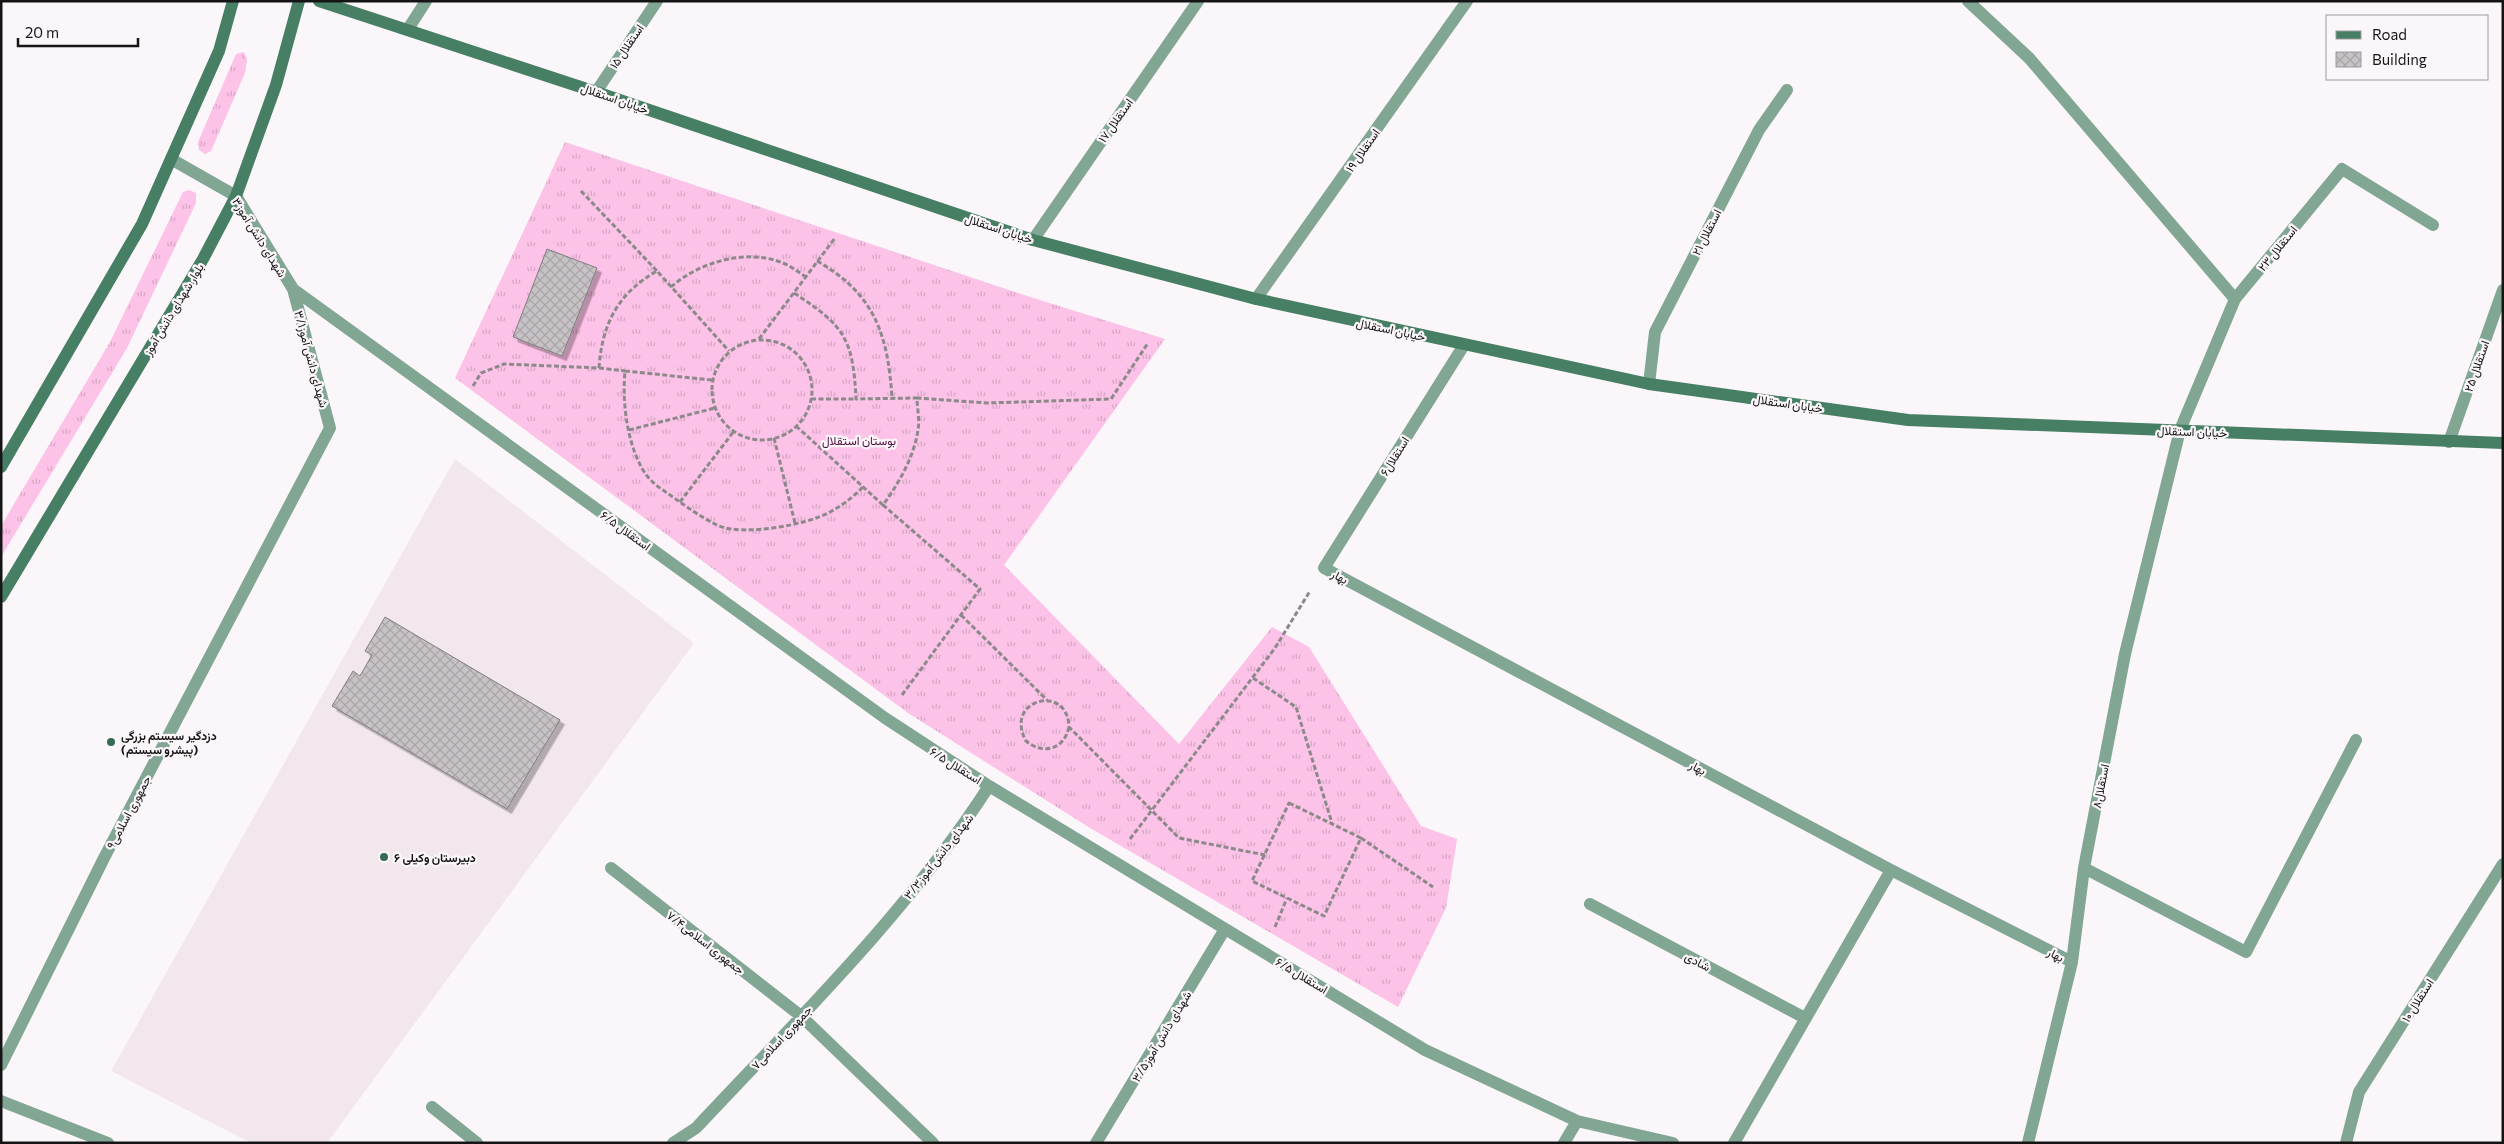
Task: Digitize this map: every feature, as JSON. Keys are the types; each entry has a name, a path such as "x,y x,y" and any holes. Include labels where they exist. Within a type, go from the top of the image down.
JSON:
{"main road":[{"path":"1,467 142,224 219,50 232,1"},
{"name":"بلوار شهدای دانش آموز","path":"1,597 203,259 236,196 276,85 300,1"},
{"name":"خیابان استقلال","path":"319,1 596,92 1032,240 1256,299 1649,384 1908,420 2503,443"}],"street":[{"path":"408,29 426,1"},
{"name":"استقلال ۱۵","path":"596,92 657,1"},
{"name":"استقلال ۱۷","path":"1032,240 1198,1"},
{"name":"استقلال ۱۹","path":"1256,299 1467,1"},
{"path":"1968,1 2029,58 2235,299"},
{"name":"استقلال ۲۱","path":"1649,384 1655,332 1759,130 1787,90"},
{"name":"شهدای دانش آموز۳","path":"171,158 236,196 293,289"},
{"name":"استقلال ۲۳","path":"2180,430 2235,299 2342,169 2433,225"},
{"name":"استقلال ۶/۵","path":"293,289 924,746 1425,1050 1577,1121 1674,1143"},
{"name":"شهدای دانش آموز۳/۱","path":"293,289 330,428"},
{"name":"استقلال ۲۵","path":"2449,442 2503,290"},
{"name":"استقلال۶","path":"1324,568 1464,345"},
{"name":"جمهوری اسلامی۹","path":"1,1065 104,858 330,428"},
{"name":"استقلال۸","path":"2028,1143 2072,962 2084,868 2125,654 2180,430"},
{"name":"بهار","path":"1324,568 1891,870 2072,962"},
{"path":"2084,868 2246,952 2356,740"},
{"name":"شهدای دانش آموز۳/۳","path":"884,924 960,832 989,786"},
{"name":"استقلال ۱۰","path":"2346,1143 2359,1092 2503,864"},
{"name":"جمهوری اسلامی۷/۴","path":"611,868 800,1016 933,1143"},
{"path":"1734,1143 1891,870"},
{"name":"شادی","path":"1590,904 1805,1018"},
{"name":"جمهوری اسلامی۷","path":"673,1143 696,1128 884,924"},
{"name":"شهدای دانش آموز۳/۵","path":"1096,1143 1225,929"},
{"path":"1,1101 108,1143"},
{"path":"432,1107 477,1143"},
{"path":"1564,1143 1577,1121"}],"path":[{"path":"581,191 729,351"},
{"path":"759,339 835,238"},
{"path":"671,287 681,278 700,269 745,256 783,263 806,277"},
{"path":"817,261 849,282 872,314 885,341 890,366 892,398"},
{"path":"599,368 600,347 606,326 616,306 646,276 656,271"},
{"path":"794,292 826,315 848,342 854,366 856,399"},
{"path":"759,339 775,341 790,347 802,359 810,373 812,390 810,406 796,426 774,438 758,440 742,436 727,426 715,408 712,397 712,380 718,365 729,351 743,343 759,339"},
{"path":"811,399 917,398 987,403 1111,399 1148,342"},
{"path":"460,410 481,373 504,364 599,368 712,380"},
{"path":"625,371 624,396 629,430 643,470 652,482 680,502 720,526 734,529 760,529 795,523 828,513 847,502 863,487"},
{"path":"883,505 896,487 911,455 919,429 917,398"},
{"path":"629,430 715,408"},
{"path":"796,426 980,589 885,718"},
{"path":"680,502 734,431"},
{"path":"774,438 795,523"},
{"path":"1113,861 1275,648 1324,568"},
{"path":"961,614 1047,700 1061,706 1066,712 1069,728 1063,742 1049,749 1032,746 1026,740 1020,725 1022,716 1032,704 1047,700"},
{"path":"1253,678 1296,707 1332,824"},
{"path":"1069,728 1179,838 1264,855"},
{"path":"1361,838 1324,916 1252,881 1289,803 1361,838 1433,887"}],"shaded area":[{"name":"دبیرستان وکیلی ۶","path":"455,459 694,643 327,1143 251,1143 111,1071"}],"green space":[{"path":"244,52 247,60 245,73 211,151 205,154 199,150 198,142 236,54"},
{"name":"بوستان استقلال","path":"565,142 1027,296 1165,339 1004,565 1179,744 1272,627 1309,647 1421,826 1457,839 1446,908 1398,1007 1090,828 908,713 455,378"},
{"path":"189,190 196,193 196,203 127,348 1,557 1,526 110,342 183,192"}],"building":[{"path":"547,249 597,268 562,356 513,337"},
{"path":"385,617 560,720 507,809 332,706 353,671 360,676 372,655 365,651"}],"place":[{"name":"دزدگیر سیستم بزرگی (پیشرو سیستم)","path":"111,742"},
{"name":"دبیرستان وکیلی ۶","path":"384,857"}]}
